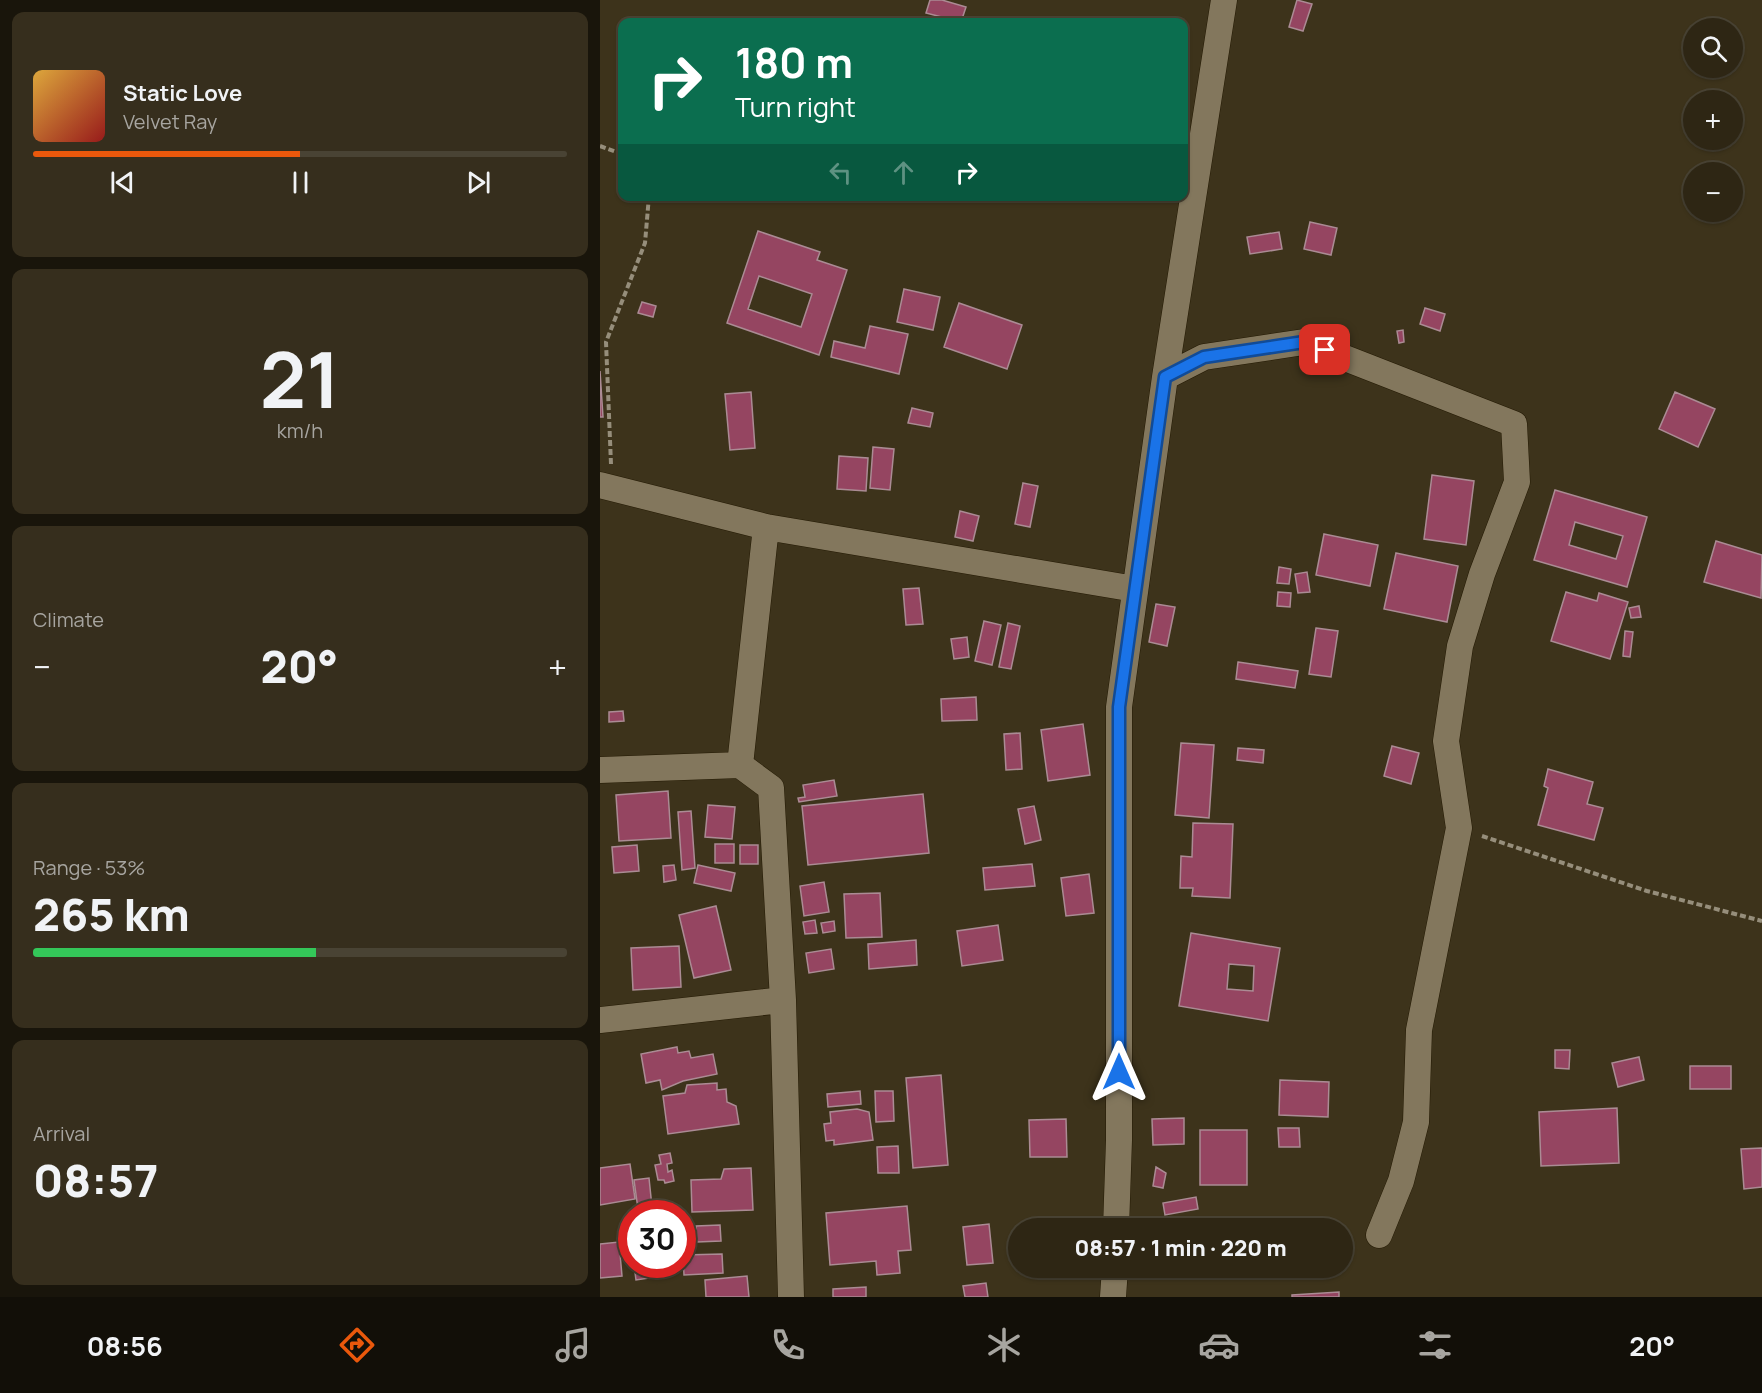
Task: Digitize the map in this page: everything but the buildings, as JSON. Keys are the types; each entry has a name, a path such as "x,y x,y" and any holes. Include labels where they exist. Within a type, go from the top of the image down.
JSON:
{"street":[{"path":"1116,1218 1119,1140 1119,707 1165,377 1224,0"},
{"path":"1165,377 1204,357 1304,342 1514,424 1517,482 1482,574 1460,646 1446,741 1459,828 1419,1030 1416,1122 1401,1181 1379,1235"},
{"path":"606,487 766,527 1135,589"},
{"path":"740,765 766,527"},
{"path":"600,770 740,765 771,788 783,1000 791,1297"},
{"path":"600,1020 783,1000"},
{"path":"1113,1297 1114,1278"}],"path":[{"path":"600,146 618,153"},
{"path":"606,487 606,342 645,243 649,201"},
{"path":"1459,828 1647,891 1762,921"}],"route":[{"path":"1119,1072 1119,707 1165,377 1204,357 1304,342 1325,350"}]}
